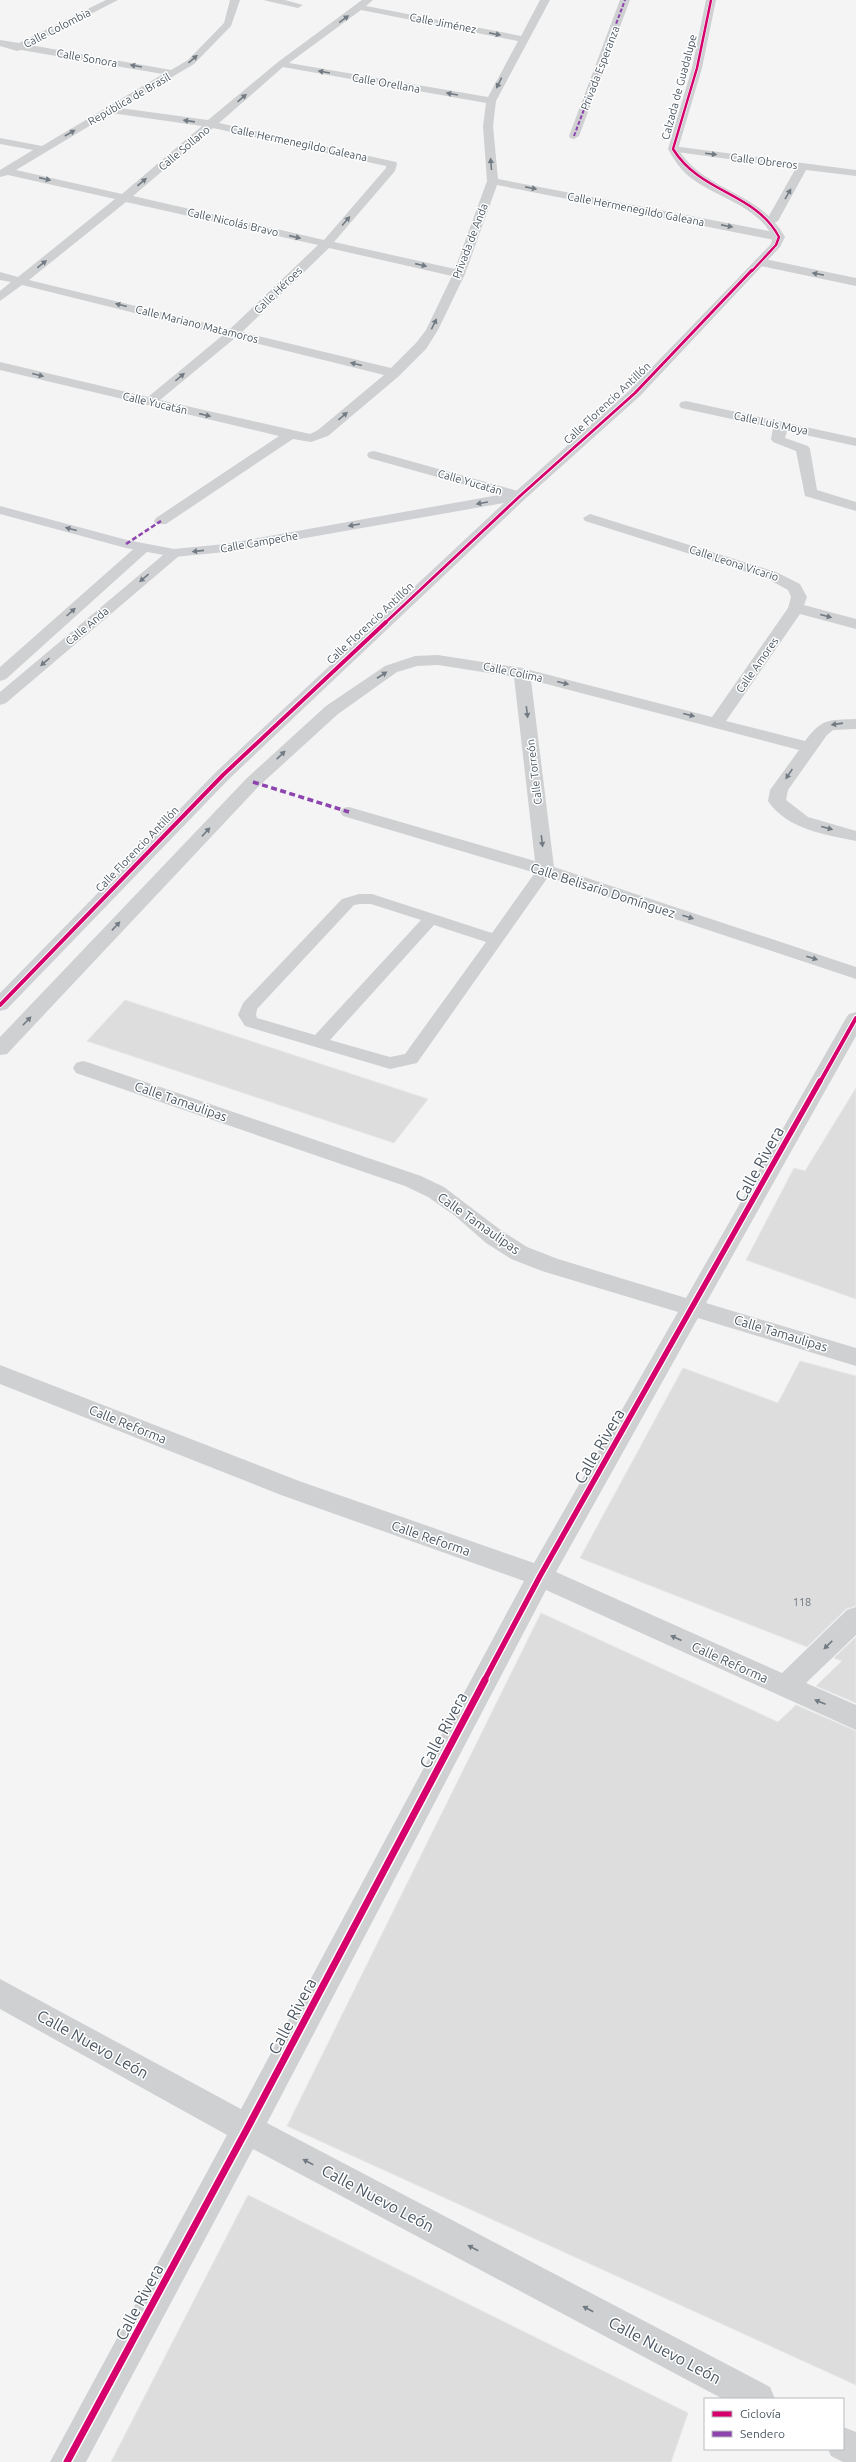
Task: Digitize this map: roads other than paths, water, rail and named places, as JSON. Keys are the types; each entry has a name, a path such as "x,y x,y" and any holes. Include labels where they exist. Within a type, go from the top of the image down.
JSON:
{"street":[{"name":"Calle Colombia","path":"7,53 113,0"},
{"name":"República de Brasil","path":"4,173 191,62 228,24 235,0"},
{"path":"268,0 298,5"},
{"name":"Privada de Anda","path":"311,438 323,433 394,373 421,346 432,330 459,274 493,181 488,126 490,101 504,74 525,40 545,0"},
{"name":"Privada Esperanza","path":"574,136 626,0"},
{"name":"Calzada de Guadalupe","path":"711,0 697,68 673,149 678,161 692,175 772,221"},
{"name":"Calle Jiménez","path":"364,3 525,40"},
{"name":"Calle Sollano","path":"0,297 125,197 280,64 364,3"},
{"name":"Calle Sonora","path":"0,43 174,73"},
{"name":"Calle Orellana","path":"280,64 490,101"},
{"name":"Calle Hermenegildo Galeana","path":"110,110 211,124 392,164"},
{"path":"0,141 43,149"},
{"name":"Calle Obreros","path":"673,149 853,173"},
{"path":"853,173 856,160"},
{"name":"Calle Héroes","path":"150,402 233,333 326,244 391,169 392,164"},
{"path":"760,262 776,245 779,237 772,221 804,166"},
{"name":"Calle Nicolás Bravo","path":"4,173 125,197 459,274"},
{"name":"Calle Hermenegildo Galeana","path":"493,181 779,237"},
{"path":"760,262 856,282"},
{"name":"Calle Florencio Antillón","path":"0,1005 223,775 520,496 635,393 760,262"},
{"name":"Calle Mariano Matamoros","path":"0,276 22,280 394,373"},
{"name":"Calle Yucatán","path":"0,366 290,435 311,438"},
{"name":"Calle Luis Moya","path":"686,405 856,442"},
{"path":"781,425 778,439 780,442 799,446 803,449 810,493 856,506"},
{"path":"161,521 290,435"},
{"name":"Calle Yucatán","path":"374,455 520,496"},
{"name":"Calle Campeche","path":"0,510 143,548 174,553 225,548 520,496"},
{"name":"Calle Leona Vicario","path":"590,518 786,581 795,587 799,597 796,608"},
{"name":"Calle Anda","path":"0,676 143,548"},
{"name":"Calle Anda","path":"0,700 174,553"},
{"path":"796,608 856,624"},
{"name":"Calle Amores","path":"717,722 796,608"},
{"name":"Calle Colima","path":"0,1049 253,782 297,739 332,710 392,669 415,662 438,660 522,673 717,722 807,747"},
{"name":"Calle Torreón","path":"522,673 545,870"},
{"path":"856,724 829,725 821,731 807,747 779,790 777,801 782,810 799,821 856,836"},
{"name":"Calle Belisario Domínguez","path":"349,812 545,870 856,972"},
{"name":"Calle Rivera","path":"67,2462 247,2129 540,1576 694,1307 856,1018"},
{"name":"Calle Tamaulipas","path":"83,1068 412,1181 442,1196 519,1253 550,1265 694,1307 856,1357"},
{"name":"Calle Reforma","path":"0,1374 290,1488 540,1576 856,1718"},
{"path":"785,1687 856,1618"},
{"name":"Calle Nuevo León","path":"0,1993 247,2129 756,2398"},
{"path":"844,2444 856,2450"}],"lane":[{"path":"494,939 430,920 372,899 359,899 348,902 249,1007 247,1015 251,1022 390,1063 411,1059 494,939 545,870"},
{"path":"319,1041 430,920"}]}
